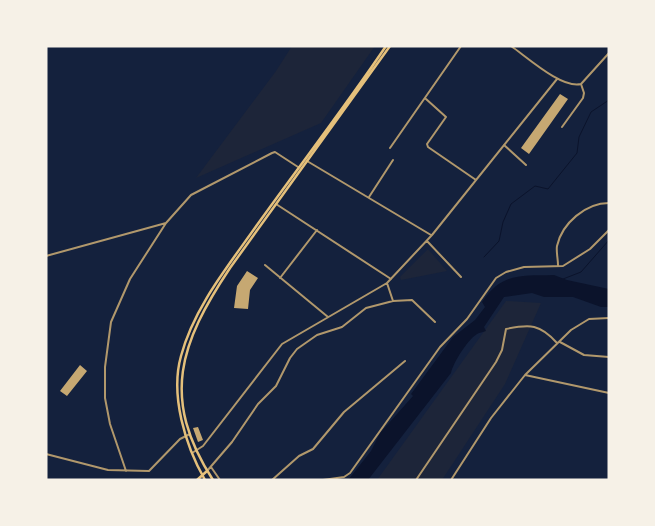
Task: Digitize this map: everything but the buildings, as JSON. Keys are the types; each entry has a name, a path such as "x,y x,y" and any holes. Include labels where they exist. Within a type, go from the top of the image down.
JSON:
{"main road":[{"path":"213,480 188,435 182,375 189,340 213,294 388,46"},
{"path":"205,480 192,453 181,411 178,375 181,356 189,334 223,272 388,46"},
{"path":"197,480 207,471"}],"street":[{"path":"390,148 426,99 461,46"},
{"path":"511,46 557,78 574,86 581,84 609,53"},
{"path":"192,453 202,446 282,344 391,279 432,235 557,78"},
{"path":"562,127 583,98 584,93 581,84"},
{"path":"426,99 446,117 427,146 476,180"},
{"path":"504,145 526,165"},
{"path":"126,471 110,424 105,398 105,367 111,322 130,280 166,223 191,195 272,152 275,152 298,168"},
{"path":"369,197 393,160"},
{"path":"307,161 432,235"},
{"path":"558,265 556,247 563,230 577,216 599,203 609,203"},
{"path":"276,204 391,279"},
{"path":"46,256 166,223"},
{"path":"280,278 317,230"},
{"path":"324,480 344,477 350,473 440,347 467,319 496,278 506,272 524,267 564,266 590,249 609,230"},
{"path":"427,241 461,277"},
{"path":"265,265 328,317"},
{"path":"387,283 393,301"},
{"path":"207,471 232,442 258,404 276,386 290,358 297,349 317,336 342,327 366,308 393,301 412,300 435,322"},
{"path":"452,480 490,418 525,375 571,330 589,318 609,318"},
{"path":"416,480 496,362 502,350 506,329 522,326 542,328 558,342 584,355 609,357"},
{"path":"272,480 299,456 313,449 344,412 405,361"},
{"path":"525,375 609,393"},
{"path":"46,454 108,470 151,470 180,439 188,435"},
{"path":"211,467 220,480"}],"shaded area":[{"path":"292,46 375,46 321,123 196,178 276,71"},
{"path":"428,249 447,271 401,280 400,277"},
{"path":"532,275 554,275 567,280 609,289 609,307 601,307 573,297 544,297 532,293 504,297 484,327 486,331 475,335 466,345 451,373 368,480 348,480 371,451 380,433 413,396 411,394 453,337 475,320 485,307 482,302 489,292 497,285 513,278"},
{"path":"506,301 541,303 505,384 442,480 377,480"}],"waterway":[{"path":"484,257 499,241 503,222 511,204 535,186 548,189 577,153 579,137 591,112 609,100"},
{"path":"563,279 581,272 609,240"}]}
